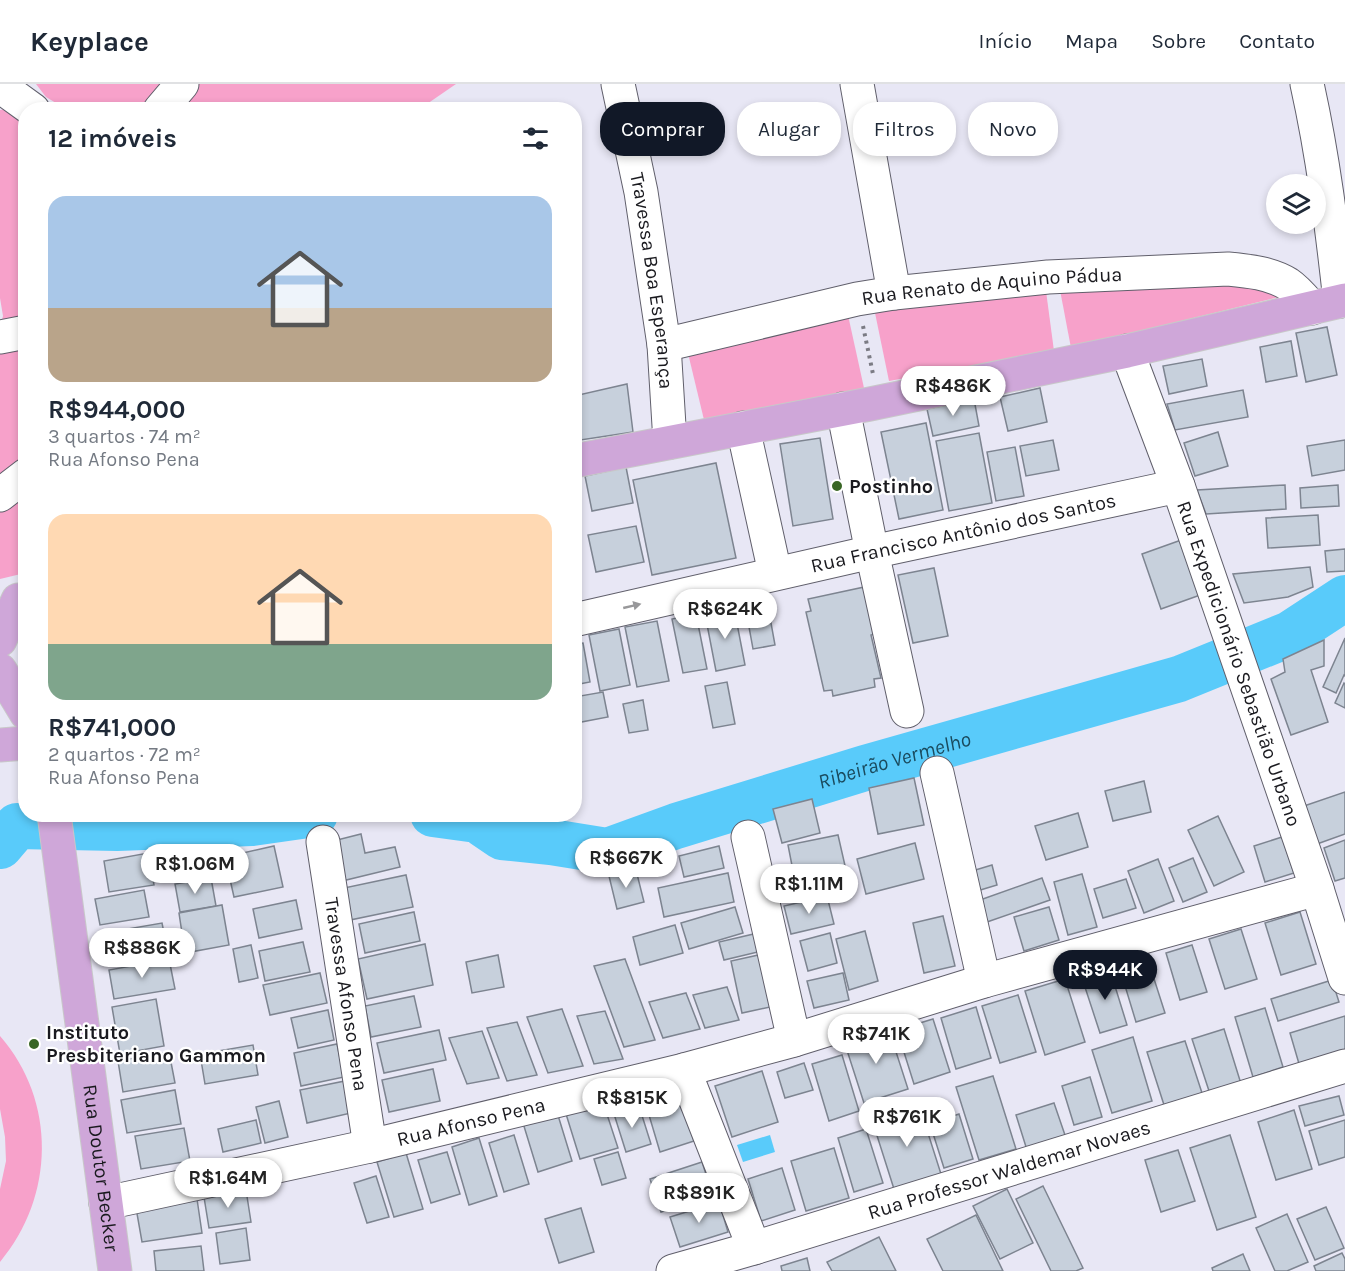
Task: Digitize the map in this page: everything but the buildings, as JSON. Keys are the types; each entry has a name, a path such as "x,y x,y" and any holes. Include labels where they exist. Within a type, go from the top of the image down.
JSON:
{"main road":[{"path":"582,460 1127,351 1332,303"},
{"path":"0,640 15,602"},
{"path":"0,745 18,744"},
{"name":"Rua Doutor Becker","path":"55,822 115,1271"}],"street":[{"path":"167,102 182,84"},
{"name":"Travessa Boa Esperança","path":"618,84 641,192 664,345 670,442"},
{"path":"857,84 894,293"},
{"path":"1307,84 1332,131 1330,212 1332,303"},
{"path":"0,86 22,102"},
{"name":"Rua Renato de Aquino Pádua","path":"664,345 857,299 1048,277 1228,269 1251,271 1275,278 1332,303"},
{"path":"0,337 18,334"},
{"name":"Rua Expedicionário Sebastião Urbano","path":"1127,351 1178,486 1317,889 1345,978"},
{"path":"857,407 872,552 907,711"},
{"path":"742,428 775,573"},
{"path":"0,495 18,481"},
{"name":"Rua Francisco Antônio dos Santos","path":"582,618 775,573 1178,486"},
{"path":"937,773 984,981"},
{"path":"748,837 794,1040"},
{"name":"Travessa Afonso Pena","path":"323,842 370,1146"},
{"name":"Rua Afonso Pena","path":"106,1203 370,1146 684,1070 794,1040 984,981 1317,889"},
{"name":"Rua Professor Waldemar Novaes","path":"673,1271 1345,1066"},
{"path":"684,1070 754,1248"}],"path":[{"path":"857,299 875,384 857,407"}],"shaded area":[{"path":"36,84 170,84 158,102 54,102 46,97"},
{"path":"185,84 456,84 430,102 177,102"},
{"path":"18,107 18,575 0,579 0,327 3,316 0,298 0,110"},
{"path":"1261,279 1279,297 1071,348 1060,290"},
{"path":"1046,291 1054,351 889,381 874,308"},
{"path":"846,306 864,388 705,424 686,345"},
{"path":"0,1036 19,1062 32,1090 40,1119 42,1149 39,1179 31,1208 18,1236 0,1262 0,1189 6,1161 0,1109"}],"water":[{"path":"770,1135 775,1152 743,1162 737,1145"}],"waterway":[{"name":"Ribeirão Vermelho","path":"480,822 502,837 607,851 676,826 865,768 1179,679 1290,634 1345,598"},
{"name":"Ribeirão Vermelho","path":"0,846 17,826 117,828 259,822"}],"place":[{"name":"Postinho","path":"837,486"},
{"name":"Instituto Presbiteriano Gammon","path":"34,1044"}]}
